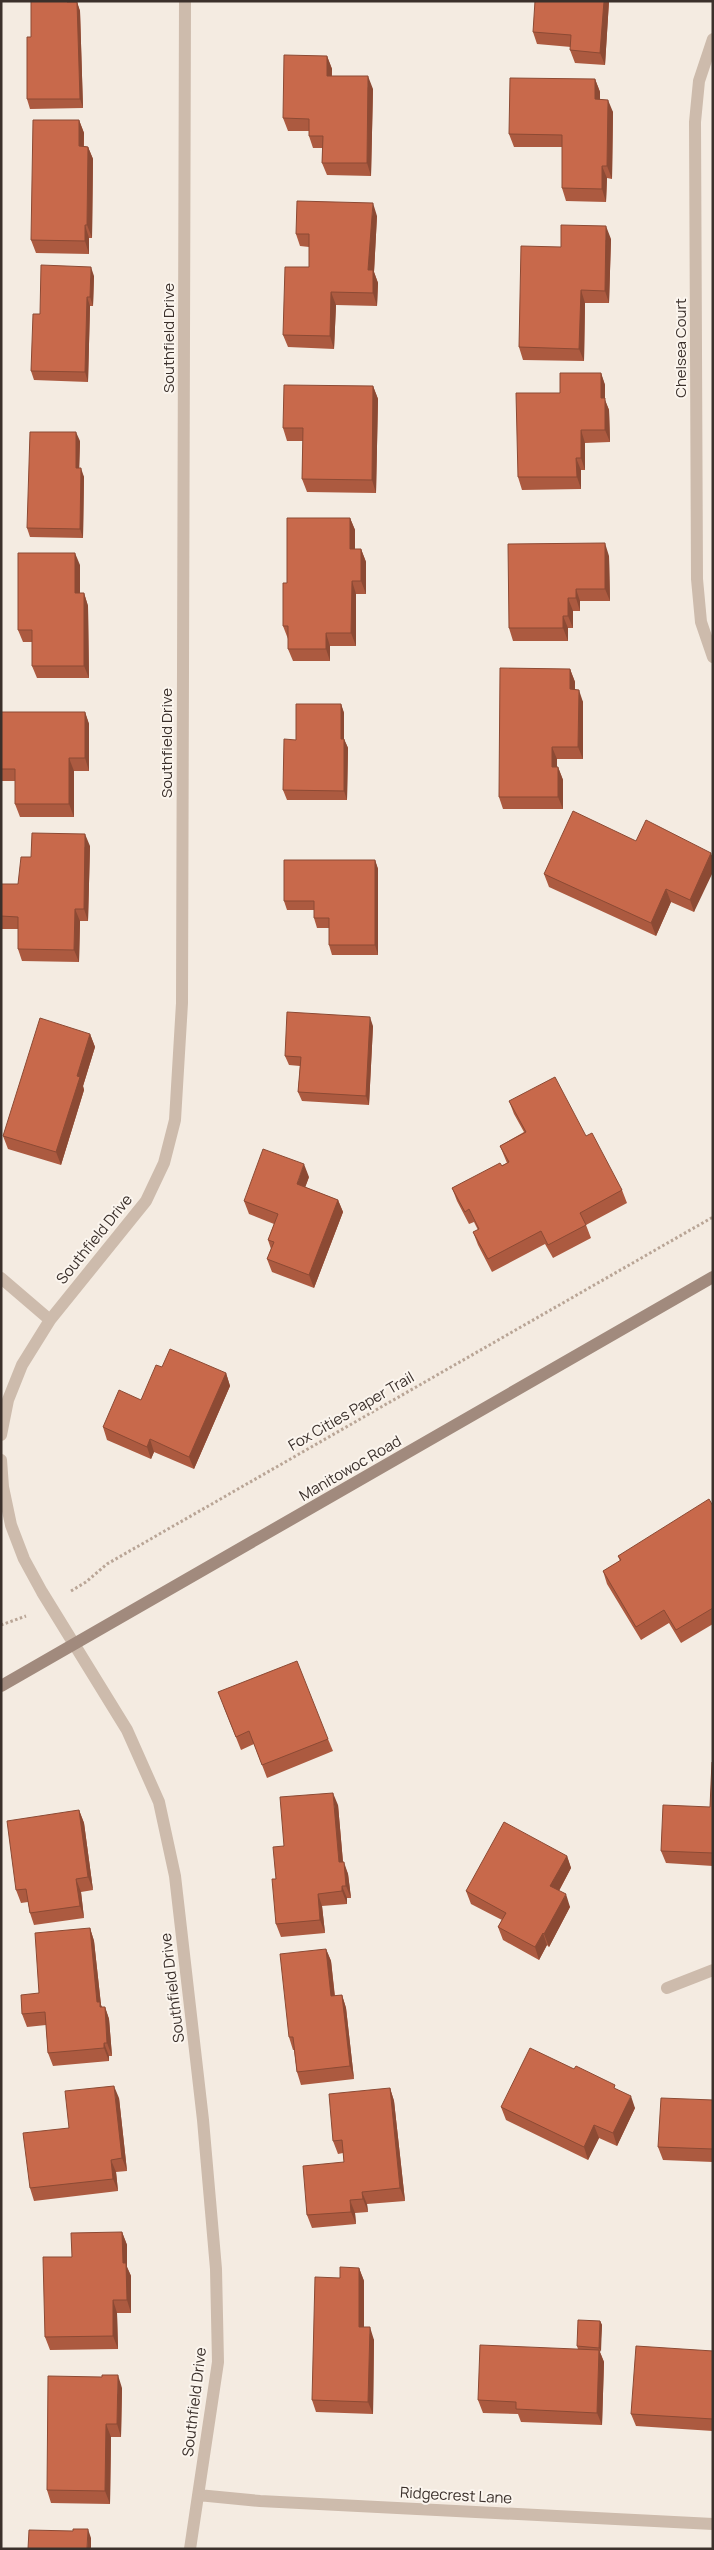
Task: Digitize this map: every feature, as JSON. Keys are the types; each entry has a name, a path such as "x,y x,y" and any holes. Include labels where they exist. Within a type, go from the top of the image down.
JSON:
{"street":[{"name":"Southfield Drive","path":"1,1435 8,1400 22,1365 50,1320 146,1201 164,1163 175,1120 182,1004 185,1"},
{"name":"Chelsea Court","path":"713,39 699,81 695,122 698,579 700,622 713,657"},
{"name":"Manitowoc Road","path":"1,1686 713,1277"},
{"path":"1,1278 50,1320"},
{"name":"Southfield Drive","path":"1,1460 3,1487 11,1525 24,1559 127,1730 159,1802 175,1876 202,2110 216,2269 218,2362 190,2549"},
{"path":"667,1988 713,1970"},
{"name":"Ridgecrest Lane","path":"198,2495 260,2501 713,2524"}],"path":[{"name":"Fox Cities Paper Trail","path":"1,1625 21,1619 86,1582 107,1564 713,1217"}],"building":[{"path":"31,1 77,2 80,99 27,99 27,37 31,37"},
{"path":"535,1 604,1 600,53 570,50 571,35 533,32"},
{"path":"284,55 327,56 327,76 368,76 367,163 322,163 323,136 309,136 309,119 283,118"},
{"path":"510,78 595,79 595,99 608,100 607,166 602,166 602,189 562,188 562,135 509,134"},
{"path":"33,120 79,120 79,146 88,147 85,241 31,240"},
{"path":"297,201 373,203 368,270 373,270 373,293 331,292 330,336 283,335 285,267 309,267 309,234 296,234"},
{"path":"561,225 606,226 605,291 581,290 579,349 519,347 521,246 561,247"},
{"path":"41,265 91,267 90,297 87,297 85,372 31,371 33,314 40,314"},
{"path":"560,373 601,373 601,398 605,398 605,430 581,430 581,458 576,458 577,477 518,477 516,393 560,393"},
{"path":"284,385 373,386 372,480 302,479 303,428 283,428"},
{"path":"30,432 76,432 76,468 81,468 80,529 27,528"},
{"path":"287,518 350,518 350,549 361,549 361,581 352,581 351,633 326,633 326,649 288,649 288,626 283,626 283,583 287,583"},
{"path":"605,543 605,589 576,589 576,598 568,598 568,616 563,616 563,628 509,628 508,544"},
{"path":"18,553 75,553 75,593 84,593 84,666 32,666 32,630 18,630"},
{"path":"500,668 570,669 570,689 579,690 578,747 552,747 552,767 558,767 558,797 499,797"},
{"path":"296,704 341,704 341,739 344,739 344,791 283,790 284,739 296,740"},
{"path":"1,712 85,712 85,758 69,758 69,804 15,804 15,769 1,769"},
{"path":"573,811 636,841 646,820 711,853 690,900 666,889 651,923 544,874"},
{"path":"32,833 85,834 84,909 75,909 74,950 18,949 18,917 1,916 1,884 18,884 21,857 31,857"},
{"path":"284,860 375,860 375,945 329,945 329,918 314,918 314,901 284,901"},
{"path":"287,1012 370,1017 366,1096 298,1092 301,1057 285,1056"},
{"path":"40,1018 90,1034 77,1076 80,1077 56,1152 3,1136"},
{"path":"555,1077 586,1136 592,1133 622,1190 580,1213 586,1225 548,1245 541,1231 488,1259 473,1232 479,1229 469,1209 465,1212 452,1188 500,1163 502,1166 509,1162 500,1146 526,1132 509,1101"},
{"path":"263,1149 304,1164 297,1184 338,1200 309,1275 267,1259 274,1242 268,1240 278,1214 244,1201"},
{"path":"170,1349 226,1373 189,1457 150,1439 147,1447 103,1427 119,1390 141,1400 156,1365 162,1367"},
{"path":"709,1499 713,1506 713,1608 676,1630 664,1610 636,1627 603,1571 621,1560 618,1556"},
{"path":"297,1661 328,1739 262,1765 249,1731 236,1737 218,1692"},
{"path":"712,1762 713,1853 661,1851 663,1805 710,1807"},
{"path":"333,1793 339,1862 344,1862 346,1886 342,1886 342,1891 318,1894 320,1920 276,1924 272,1879 276,1879 273,1847 284,1846 280,1797"},
{"path":"79,1810 88,1877 76,1879 80,1906 30,1913 26,1889 16,1890 7,1821"},
{"path":"504,1822 567,1856 550,1886 566,1894 535,1947 498,1927 506,1913 466,1891"},
{"path":"90,1928 97,2002 100,2002 100,2007 105,2007 107,2043 104,2043 104,2048 48,2053 45,2012 22,2014 21,1995 39,1993 35,1933"},
{"path":"326,1949 331,1996 342,1995 350,2066 297,2072 293,2037 289,2037 280,1954"},
{"path":"530,2048 574,2069 576,2066 615,2085 614,2088 631,2096 613,2133 594,2125 584,2147 501,2107"},
{"path":"114,2086 122,2158 111,2160 113,2179 30,2188 23,2133 69,2128 65,2091"},
{"path":"390,2088 400,2188 362,2192 363,2199 350,2200 351,2212 307,2215 303,2166 344,2162 342,2140 333,2141 329,2094"},
{"path":"661,2098 713,2100 713,2149 658,2147"},
{"path":"122,2232 123,2263 126,2263 127,2300 113,2300 113,2336 45,2337 43,2257 72,2257 71,2233"},
{"path":"340,2267 359,2268 359,2327 370,2327 368,2402 312,2400 315,2277 340,2278"},
{"path":"578,2320 600,2321 599,2348 577,2346"},
{"path":"480,2345 599,2350 597,2413 516,2409 516,2402 478,2400"},
{"path":"636,2346 713,2351 713,2419 631,2414"},
{"path":"102,2375 118,2375 117,2424 106,2424 105,2491 47,2490 48,2376 102,2377"},
{"path":"73,2529 88,2529 87,2549 28,2549 29,2530 73,2531"}]}
